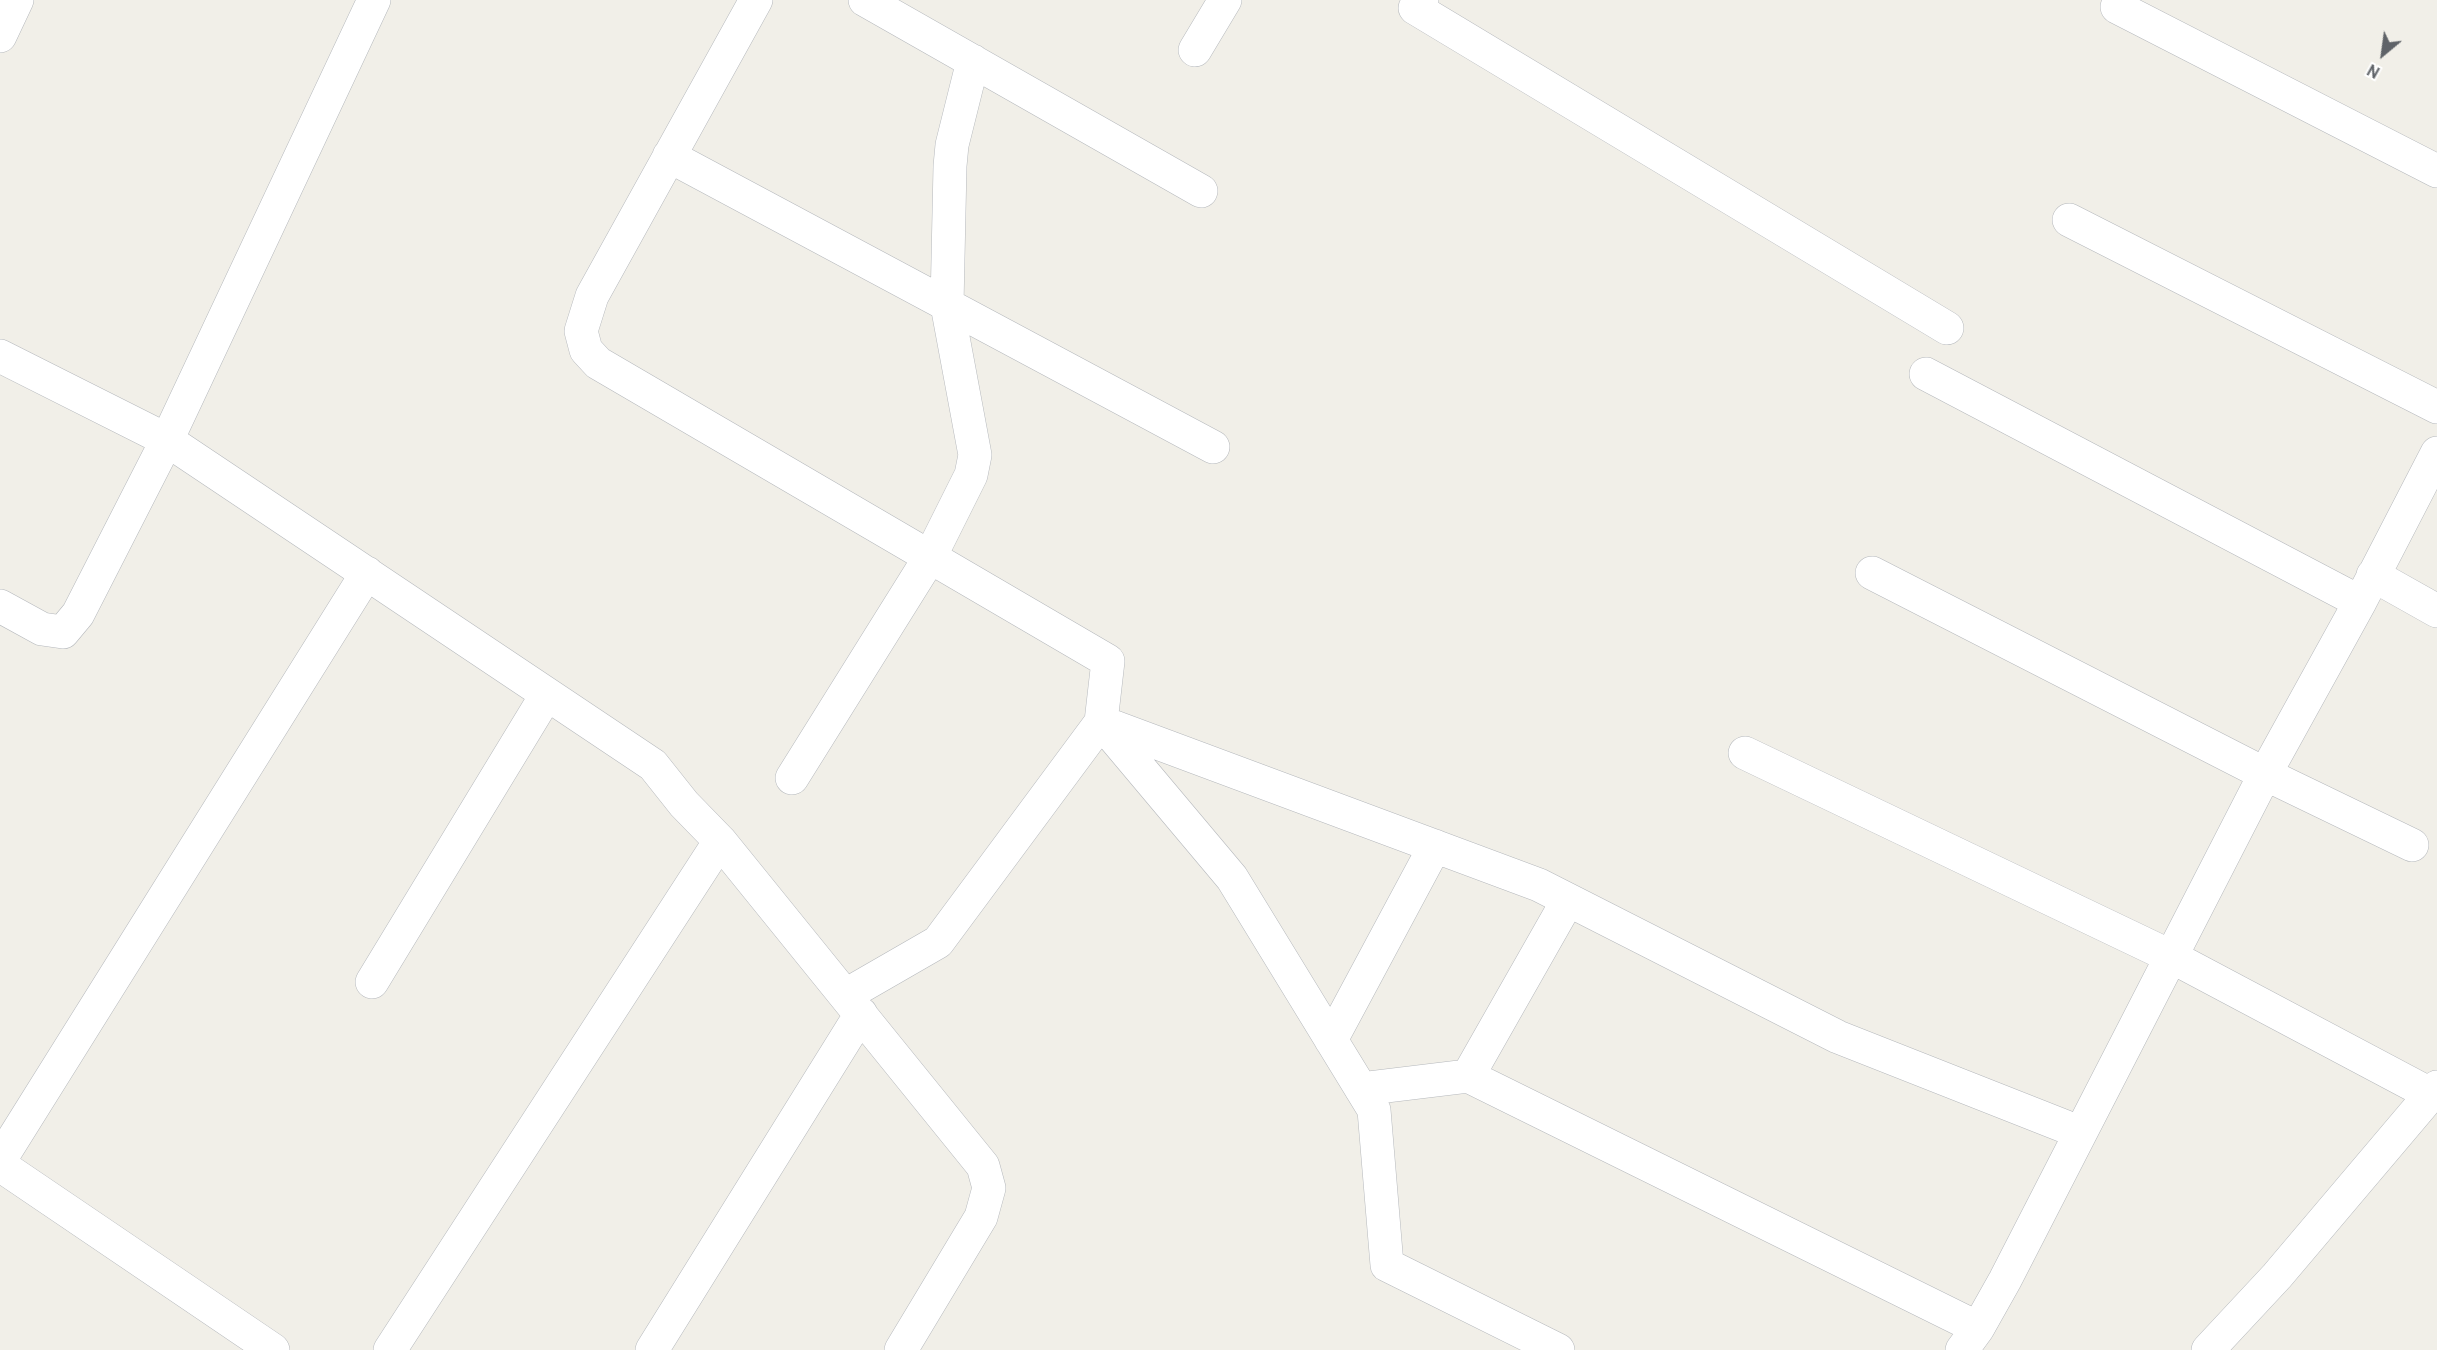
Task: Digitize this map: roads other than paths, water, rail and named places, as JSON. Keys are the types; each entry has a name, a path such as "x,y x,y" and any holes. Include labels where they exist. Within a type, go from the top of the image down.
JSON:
{"street":[{"path":"0,36 17,0"},
{"path":"0,606 42,629 63,632 78,614 167,440 374,0"},
{"path":"652,1350 853,1005 939,942 1101,722 1108,661 598,363 586,350 582,332 592,296 756,0"},
{"path":"865,0 1201,191"},
{"path":"1195,50 1225,0"},
{"path":"2122,0 2117,8 2437,171"},
{"path":"1412,3 1947,328"},
{"path":"792,777 930,557 971,475 975,455 947,305 952,145 973,61"},
{"path":"669,156 1213,447"},
{"path":"2069,220 2437,406"},
{"path":"0,356 167,440 653,765 684,804 720,841 983,1166 989,1188 981,1217 901,1350"},
{"path":"1926,374 2366,589 2437,611"},
{"path":"1361,1089 1468,1076 1970,1339 2172,957 2265,774 2437,453"},
{"path":"273,1350 0,1162 367,573"},
{"path":"1872,573 2265,774 2412,845"},
{"path":"372,982 547,694"},
{"path":"1101,722 1539,885 1838,1037 2079,1132"},
{"path":"1101,722 1232,878 1374,1110 1387,1265 1558,1350"},
{"path":"1745,753 2172,957 2434,1091 2277,1276 2208,1350"},
{"path":"390,1350 720,841"},
{"path":"1331,1040 1435,846"},
{"path":"1468,1076 1569,900"}]}
